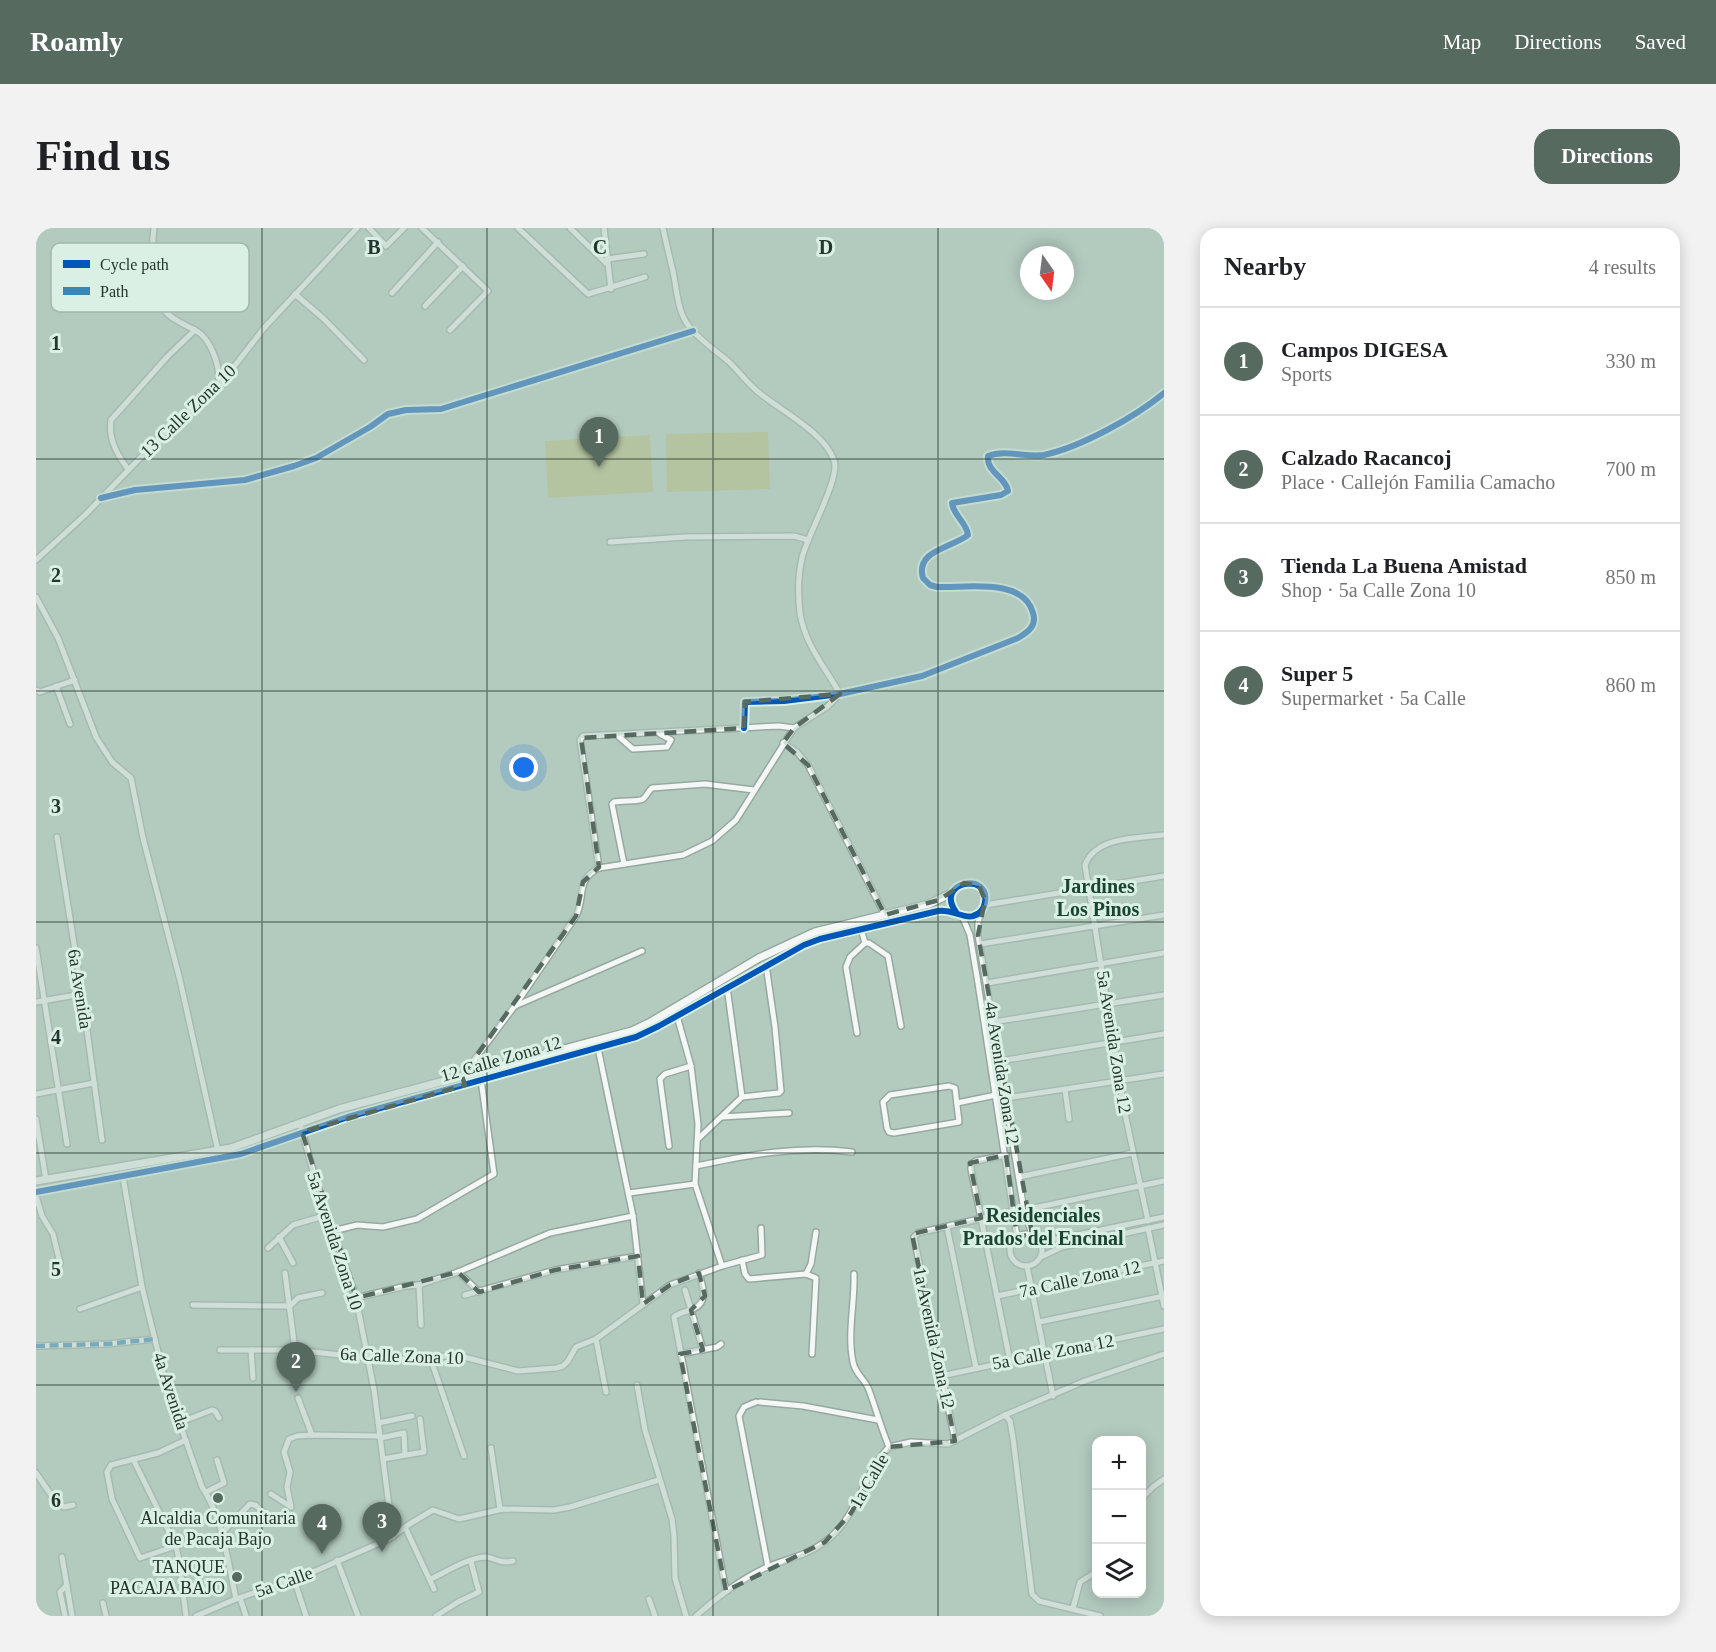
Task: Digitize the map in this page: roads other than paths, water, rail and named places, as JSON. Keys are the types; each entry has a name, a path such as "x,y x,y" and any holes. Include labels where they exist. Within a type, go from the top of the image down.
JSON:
{"street":[{"path":"154,228 154,243"},
{"name":"13 Calle Zona 10","path":"36,560 169,428 219,386 264,328 357,228"},
{"path":"369,228 386,246 404,228"},
{"path":"422,228 488,291 450,330"},
{"path":"518,228 587,293 611,289 645,277"},
{"path":"570,228 608,262"},
{"path":"604,228 611,289"},
{"path":"663,228 681,309 687,323 756,390 797,419 832,456 835,475 808,540 800,569 800,604 802,621 815,655 840,694"},
{"path":"392,293 438,242"},
{"path":"608,262 644,254"},
{"path":"425,306 463,266"},
{"path":"295,294 324,319 364,360"},
{"path":"167,312 171,318 195,330 205,339 218,370 219,386"},
{"path":"128,469 114,446 110,429 111,420 195,330"},
{"path":"101,498 135,490 237,481 294,466 329,451 388,414 406,410 441,409 693,331"},
{"path":"744,728 746,702 840,694 922,676 1007,643 1029,631 1034,625 1032,610 1028,601 1015,591 994,588 937,587 930,585 922,578 922,563 927,556 968,535 952,503 1001,495 1008,491 1006,484 990,466 988,456 1004,454 1033,456 1056,451 1119,423 1164,393"},
{"path":"610,542 685,537 794,536 808,540"},
{"path":"36,597 58,638 96,737 105,754 131,778 143,838 180,980 218,1151"},
{"path":"36,690 39,692 75,680"},
{"path":"56,686 70,724"},
{"path":"465,1085 462,1076 514,1007 576,916 583,882 591,872 599,868 683,855 705,846 729,828 794,728 826,707 840,694"},
{"path":"599,868 580,740 583,736 779,726 794,728"},
{"path":"617,735 633,749 669,746 671,741 669,737 656,733"},
{"path":"783,743 797,752 808,765 885,915"},
{"path":"624,864 612,804 614,802 640,800 652,788 705,784 754,790"},
{"name":"5a Avenida Zona 12","path":"1148,1221 1113,1042 1086,862 1101,847 1110,842 1164,835"},
{"name":"6a Avenida","path":"57,837 102,1140"},
{"path":"985,905 1164,876"},
{"path":"964,883 974,884 979,886 985,895 985,905 981,911 972,916 959,914 951,903 952,893 955,888 964,883"},
{"name":"12 Calle Zona 12","path":"36,1181 218,1151 636,1037 759,958 815,932 934,902 952,893"},
{"name":"12 Calle Zona 12","path":"36,1194 242,1154 339,1110 632,1031 675,1013 820,939 938,910 959,914"},
{"name":"4a Avenida Zona 12","path":"981,911 978,923 980,944 1024,1210 1032,1234"},
{"name":"4a Avenida Zona 12","path":"959,914 970,935 1017,1237"},
{"path":"980,944 1164,915"},
{"path":"861,929 865,943"},
{"path":"857,1033 846,967 850,957 865,943 870,943 888,956 901,1026"},
{"path":"36,948 67,1144"},
{"path":"514,1007 642,951"},
{"path":"987,983 1164,953"},
{"path":"699,1138 742,1097 782,1091 766,965"},
{"path":"727,987 742,1097"},
{"path":"36,1002 82,994"},
{"path":"993,1022 1164,995"},
{"path":"675,1013 691,1066 699,1138 695,1184 722,1266"},
{"path":"1000,1061 1164,1034"},
{"path":"598,1048 629,1193 643,1304"},
{"path":"669,1146 660,1079 665,1074 691,1066"},
{"path":"1006,1098 1164,1074"},
{"path":"333,1231 357,1226 383,1227 417,1219 494,1174 481,1080"},
{"path":"36,1094 94,1083"},
{"path":"949,1086 955,1088 957,1103 959,1122 894,1134 887,1128 882,1102 890,1095 949,1086"},
{"path":"1065,1089 1070,1119"},
{"path":"957,1103 996,1095"},
{"path":"722,1117 789,1113"},
{"path":"36,1119 46,1179"},
{"name":"5a Avenida Zona 10","path":"301,1128 327,1215 356,1298 368,1358 393,1537"},
{"path":"696,1166 763,1152 798,1150 852,1152"},
{"path":"1019,1177 1133,1153"},
{"path":"1006,1155 975,1161 971,1164 1010,1361"},
{"path":"171,1159 172,1168"},
{"name":"4a Avenida","path":"123,1177 142,1287 167,1386 221,1534 238,1599 246,1616"},
{"path":"1024,1210 1164,1181"},
{"path":"629,1193 695,1184"},
{"path":"36,1194 42,1216 53,1234 60,1263"},
{"path":"976,1368 947,1227 1014,1211"},
{"path":"268,1248 293,1225 327,1215"},
{"path":"356,1298 406,1286 419,1286 550,1233 633,1216"},
{"path":"1164,1217 1058,1239 1038,1238 1027,1233 1017,1237 1011,1245 1011,1255 1017,1263 1027,1266 1035,1263 1041,1257 1069,1246 1164,1225"},
{"name":"1a Avenida Zona 12","path":"947,1227 914,1235 914,1242 955,1441"},
{"name":"6a Calle Zona 10","path":"220,1350 295,1350 368,1358 412,1359 447,1355 464,1356 518,1371 556,1368 568,1361 576,1347 596,1339 670,1285 764,1254 761,1228"},
{"path":"1148,1228 1164,1306"},
{"path":"806,1274 811,1264 816,1232"},
{"path":"279,1237 293,1263"},
{"path":"1038,1238 1042,1247 1041,1257"},
{"path":"465,1295 555,1270 638,1256"},
{"path":"742,1260 745,1274 749,1279 806,1274 816,1278 812,1354"},
{"name":"7a Calle Zona 12","path":"997,1296 1164,1261"},
{"path":"1027,1266 1053,1396"},
{"path":"458,1272 479,1292"},
{"path":"285,1273 295,1350"},
{"path":"699,1274 705,1296 699,1305 674,1317 726,1591"},
{"path":"854,1274 852,1358 856,1372 868,1387 889,1447"},
{"path":"419,1286 421,1324"},
{"path":"80,1309 142,1287"},
{"path":"686,1290 703,1350"},
{"path":"194,1305 290,1306 298,1298 322,1293"},
{"path":"1039,1322 1163,1296"},
{"name":"5a Calle Zona 12","path":"941,1376 1164,1329"},
{"path":"36,1346 107,1344 155,1339"},
{"path":"596,1339 606,1392"},
{"path":"680,1354 721,1344"},
{"path":"251,1350 253,1378"},
{"name":"1a Calle","path":"696,1616 726,1591 768,1567 803,1555 825,1542 851,1513 874,1467 889,1447 911,1442 941,1445 955,1441 1005,1415 1098,1375 1164,1354"},
{"path":"430,1357 464,1456"},
{"path":"637,1384 645,1430 672,1519 675,1578 686,1616"},
{"path":"298,1398 312,1435"},
{"path":"768,1567 739,1416 744,1407 758,1402 803,1406 878,1420"},
{"path":"181,1422 212,1410 219,1418"},
{"path":"1005,1415 1010,1421 1013,1438 1032,1594 1039,1601 1100,1616"},
{"path":"378,1423 412,1416"},
{"path":"383,1459 424,1452 420,1419"},
{"path":"271,1494 291,1507 287,1487 290,1472 285,1446 292,1437 312,1435 380,1437 404,1433 405,1455"},
{"path":"176,1546 140,1557 112,1499 107,1478 111,1465 158,1453 186,1440"},
{"path":"491,1448 500,1509 554,1510 659,1480"},
{"path":"133,1459 176,1546 186,1616"},
{"path":"206,1492 224,1483 217,1460"},
{"path":"36,1473 56,1502 64,1507 73,1505"},
{"path":"1146,1495 1164,1479"},
{"path":"221,1534 250,1504 255,1505 271,1518"},
{"name":"5a Calle","path":"196,1616 294,1579 393,1537 433,1510 459,1519 500,1509"},
{"path":"405,1527 434,1589"},
{"path":"62,1557 72,1616"},
{"path":"430,1580 485,1557 501,1563 513,1561"},
{"path":"337,1560 356,1616"},
{"path":"436,1616 479,1592 471,1562"},
{"path":"1073,1608 1080,1582 1092,1574"},
{"path":"294,1579 306,1616"},
{"path":"65,1616 60,1592 67,1585"},
{"path":"649,1599 655,1616"},
{"path":"103,1603 106,1616"}],"place":[{"name":"Campos DIGESA","path":"599,467"},
{"name":"Calzado Racancoj","path":"296,1392"},
{"name":"Alcaldia Comunitaria de Pacaja Bajo","path":"218,1498"},
{"name":"Tienda La Buena Amistad","path":"382,1552"},
{"name":"Super 5","path":"322,1554"},
{"name":"TANQUE PACAJA BAJO","path":"237,1577"}],"district":[{"name":"Jardines Los Pinos","path":"1098,898"},
{"name":"Residenciales Prados del Encinal","path":"1043,1226"}]}
